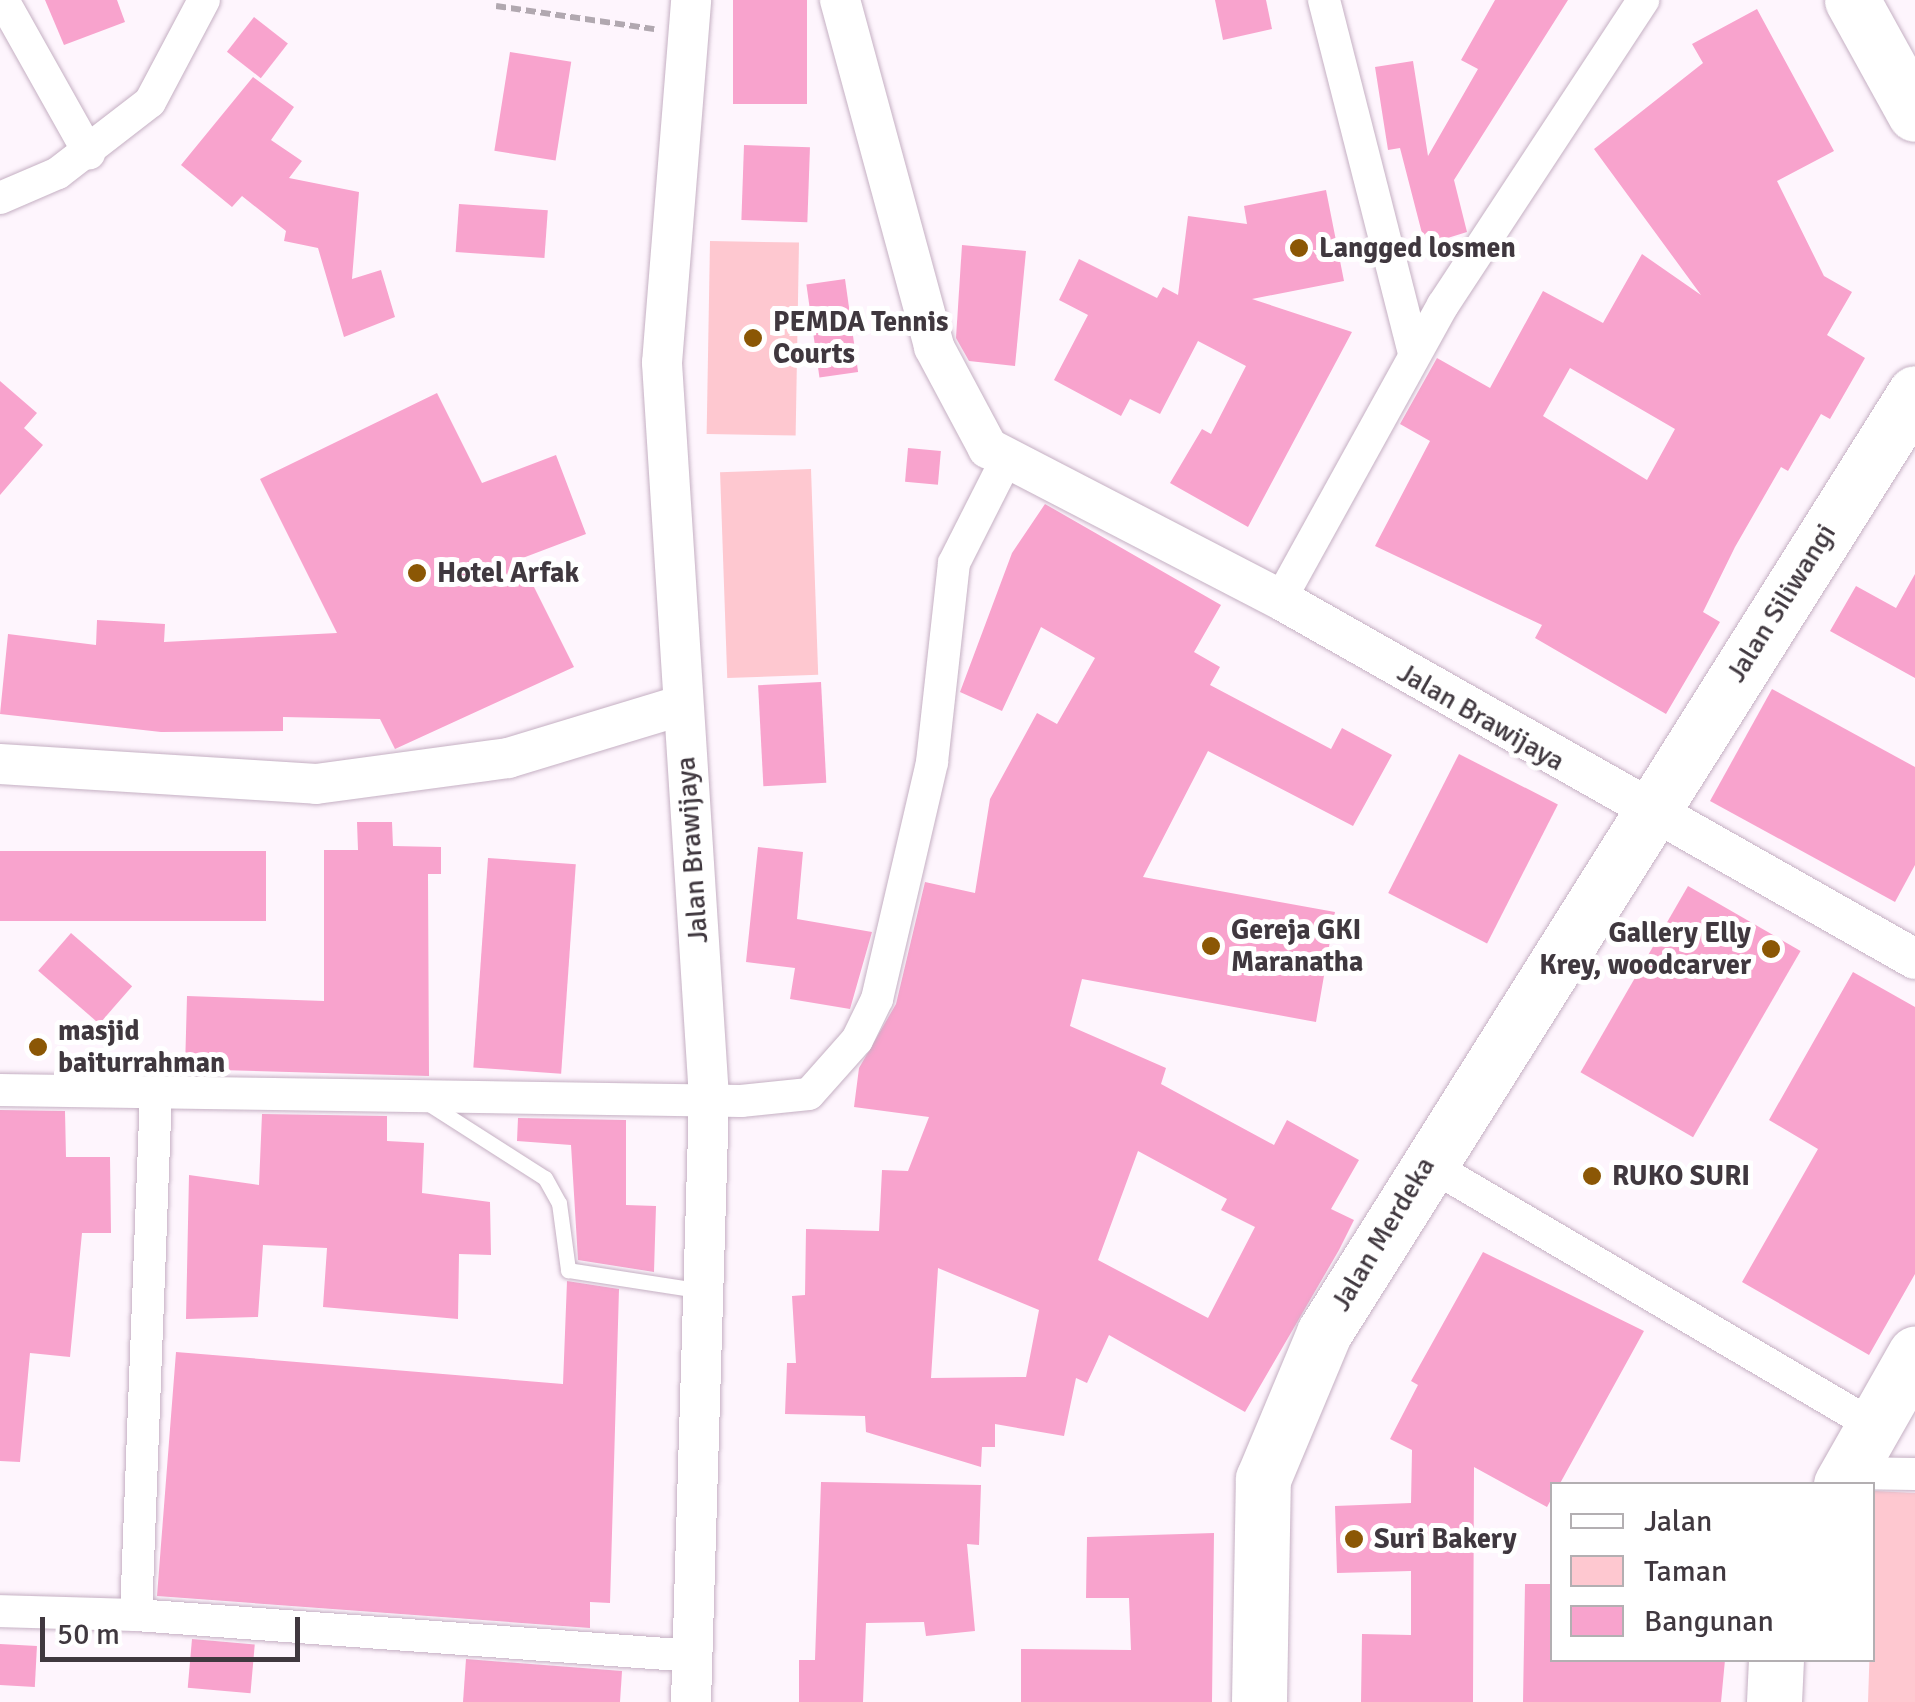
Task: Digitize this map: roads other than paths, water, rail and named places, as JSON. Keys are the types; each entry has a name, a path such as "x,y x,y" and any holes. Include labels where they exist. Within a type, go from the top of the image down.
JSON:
{"highway":[{"path":"1852,0 1913,116"},
{"name":"Jalan Siliwangi","path":"1652,816 1910,392"},
{"name":"Jalan Merdeka","path":"1259,1702 1261,1493 1272,1443 1426,1162 1652,816"},
{"path":"1844,1479 1915,1354"},
{"path":"1774,1702 1776,1662"}],"street":[{"path":"4,0 89,153"},
{"path":"0,198 89,153 166,86 204,0"},
{"name":"Jalan Brawijaya","path":"840,0 934,347 978,437 1006,462 1280,600 1652,816 1915,959"},
{"path":"1324,0 1414,354"},
{"path":"1280,600 1414,354 1643,6"},
{"name":"Jalan Brawijaya","path":"688,16 662,364 709,1098 691,1702"},
{"path":"0,1090 709,1098 809,1094 866,1027 932,762 954,563 1006,462"},
{"path":"0,764 316,784 508,758 682,704"},
{"path":"136,1615 156,1093"},
{"path":"1426,1162 1874,1426"},
{"path":"1844,1479 1915,1474"},
{"path":"0,1611 136,1615 693,1656"}],"lane":[{"path":"415,1094 545,1178 573,1274 704,1292"}],"place":[{"name":"Langged losmen","path":"1299,248"},
{"name":"PEMDA Tennis Courts","path":"753,338"},
{"name":"Hotel Arfak","path":"417,573"},
{"name":"Gereja GKI Maranatha","path":"1211,946"},
{"name":"Gallery Elly Krey, woodcarver","path":"1771,949"},
{"name":"masjid baiturrahman","path":"38,1047"},
{"name":"RUKO SURI","path":"1592,1176"},
{"name":"Suri Bakery","path":"1354,1539"}]}
